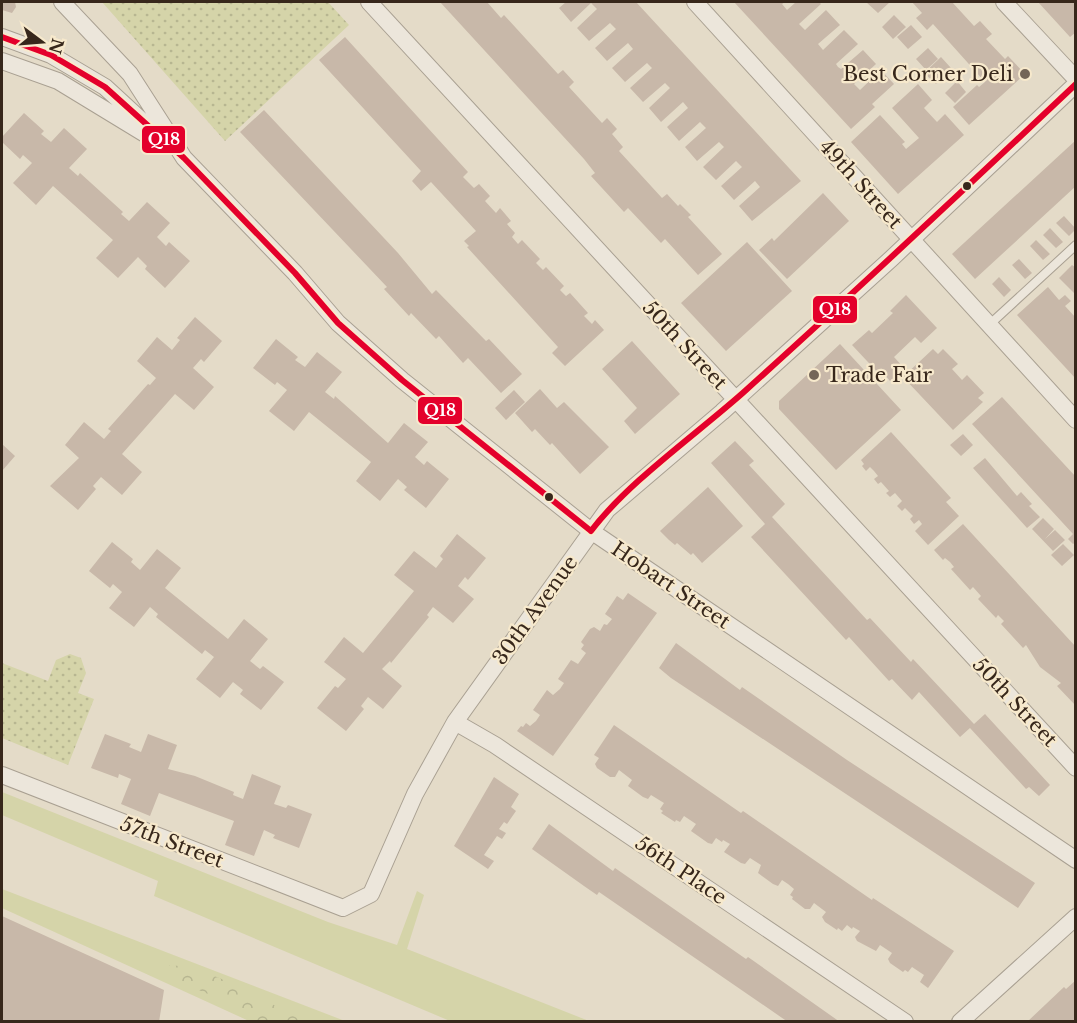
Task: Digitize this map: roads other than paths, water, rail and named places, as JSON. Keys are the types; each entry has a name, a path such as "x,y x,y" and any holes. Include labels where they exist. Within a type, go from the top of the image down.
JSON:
{"street":[{"name":"Hobart Street","path":"62,2 130,74 184,158 295,273 338,323 402,380 591,531 1076,860"},
{"name":"50th Street","path":"369,2 1076,768"},
{"name":"49th Street","path":"695,2 1076,420"},
{"path":"1004,2 1076,81"},
{"path":"2,37 51,55 105,87 184,158"},
{"path":"2,61 58,81 184,158"},
{"name":"30th Avenue","path":"343,908 371,894 415,794 455,722 607,510 735,400 911,239 1076,81"},
{"name":"56th Place","path":"455,722 495,745 905,1022"},
{"name":"57th Street","path":"2,775 343,908"},
{"path":"960,1022 1076,917"}],"lane":[{"path":"989,325 1074,250"}],"place":[{"name":"Best Corner Deli","path":"1025,74"},
{"name":"Trade Fair","path":"814,375"}]}
